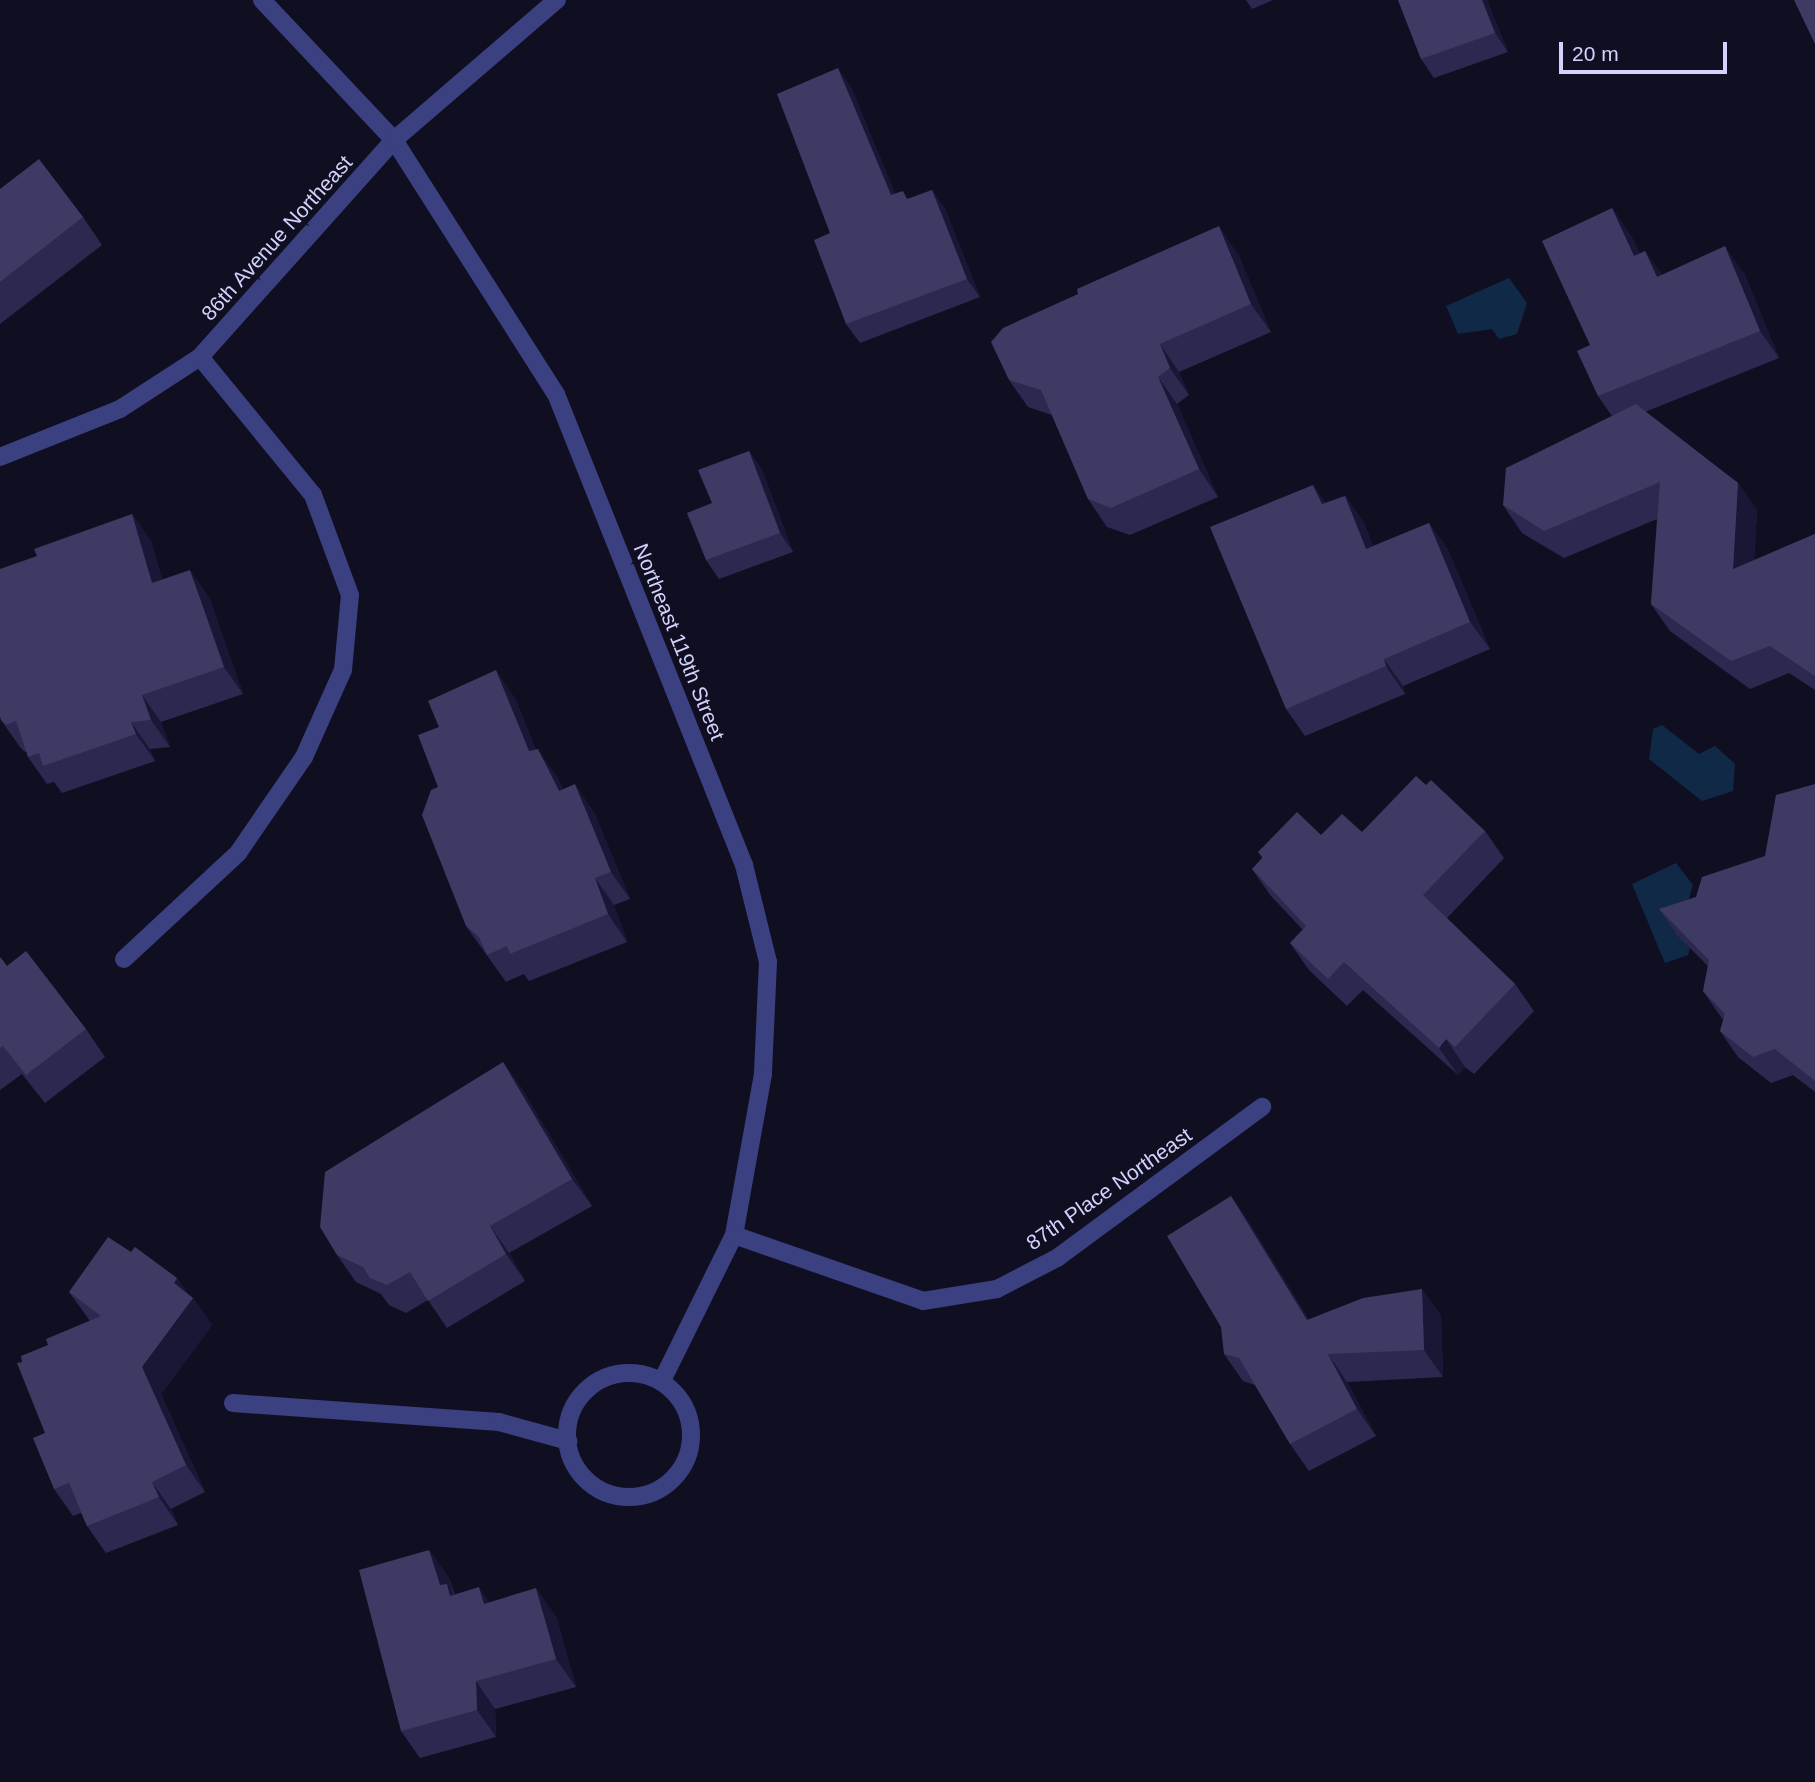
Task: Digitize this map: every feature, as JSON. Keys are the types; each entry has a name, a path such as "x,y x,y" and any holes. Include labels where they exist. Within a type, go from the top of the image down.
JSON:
{"lane":[{"name":"Northeast 119th Street","path":"262,0 294,29 394,140 556,394 744,865 768,962 763,1074 734,1235 662,1381"},
{"name":"86th Avenue Northeast","path":"0,457 120,409 200,357 394,140 557,0"},
{"path":"124,959 238,853 304,757 343,670 350,595 313,495 200,357"},
{"name":"87th Place Northeast","path":"734,1235 923,1301 997,1289 1057,1258 1262,1107"},
{"path":"620,1373 642,1373 662,1381 678,1395 692,1436 688,1458 676,1477 659,1491 627,1497 596,1489 580,1474 569,1455 570,1412 582,1393 599,1380 620,1373"},
{"path":"233,1403 499,1422 568,1441"}],"water":[{"path":"1509,278 1527,303 1517,334 1499,339 1492,329 1458,334 1446,306"},
{"path":"1662,725 1699,754 1715,746 1735,764 1733,791 1702,801 1649,759 1653,729"},
{"path":"1676,863 1693,885 1681,926 1692,941 1688,955 1665,963 1632,884"}],"building":[{"path":"1398,0 1482,0 1495,33 1421,59"},
{"path":"1794,0 1815,0 1815,44"},
{"path":"838,68 891,195 903,191 907,199 932,190 967,279 846,324 814,240 830,233 777,94"},
{"path":"39,159 83,217 0,282 0,189"},
{"path":"1612,208 1634,256 1645,251 1657,277 1725,246 1760,331 1598,396 1577,351 1590,345 1542,241"},
{"path":"1219,226 1251,304 1160,344 1170,368 1158,377 1199,469 1111,508 1088,499 1041,390 1009,380 991,342 1003,328 1078,294 1077,289"},
{"path":"1636,404 1738,483 1733,569 1815,534 1815,676 1770,646 1731,661 1651,604 1660,482 1544,531 1503,505 1506,468"},
{"path":"749,451 780,533 706,560 687,513 712,503 698,470"},
{"path":"1313,485 1322,504 1345,496 1366,549 1429,523 1470,622 1384,659 1386,666 1286,709 1210,527"},
{"path":"132,514 152,583 190,570 224,667 142,695 151,720 131,722 136,734 43,766 39,753 28,757 16,721 6,725 0,717 0,569 37,556 34,549"},
{"path":"496,670 529,751 538,749 559,791 575,784 611,872 595,878 608,914 510,954 507,946 487,955 479,937 466,926 422,815 431,790 438,787 418,735 439,727 428,701"},
{"path":"1416,776 1426,785 1431,780 1485,831 1423,895 1515,984 1455,1047 1446,1039 1439,1048 1344,962 1328,979 1290,943 1306,926 1252,869 1263,857 1258,852 1297,812 1321,835 1342,814 1362,832"},
{"path":"1815,784 1815,1081 1775,1049 1753,1057 1720,1031 1725,1014 1703,991 1709,960 1659,909 1696,897 1702,877 1765,856 1776,795"},
{"path":"26,951 86,1029 26,1075 3,1046 0,1048 0,957 7,966"},
{"path":"503,1062 572,1179 490,1226 506,1254 428,1301 410,1272 387,1285 370,1278 363,1267 337,1255 320,1227 325,1172"},
{"path":"1231,1196 1307,1320 1363,1298 1422,1289 1424,1350 1328,1354 1357,1409 1290,1444 1239,1358 1224,1354 1221,1327 1167,1236"},
{"path":"108,1237 131,1252 135,1247 177,1278 174,1283 193,1298 142,1367 186,1465 152,1482 159,1497 87,1526 69,1483 54,1489 33,1438 45,1433 17,1363 22,1362 21,1356 48,1345 46,1339 101,1316 69,1292"},
{"path":"429,1550 440,1585 447,1584 450,1596 479,1587 484,1604 536,1588 556,1659 476,1681 477,1710 401,1731 359,1570"}]}
